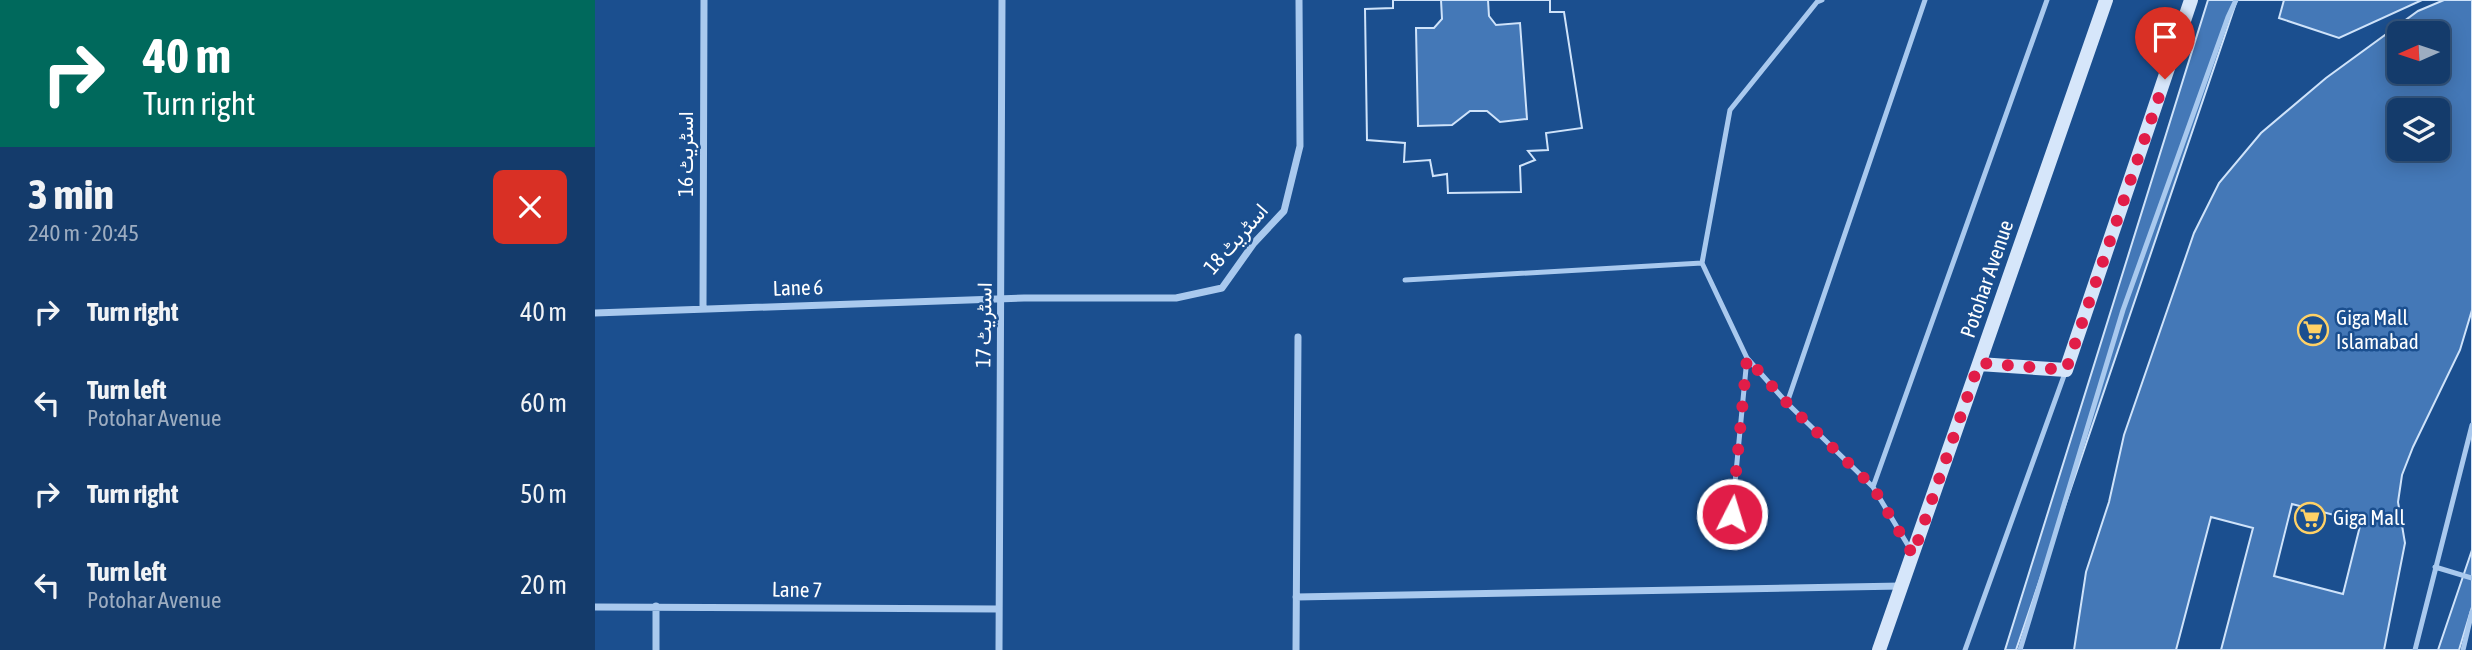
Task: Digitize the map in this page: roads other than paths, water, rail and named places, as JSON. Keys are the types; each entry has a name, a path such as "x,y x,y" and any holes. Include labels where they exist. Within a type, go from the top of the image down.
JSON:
{"street":[{"name":"اسٹریٹ 16","path":"703,309 704,0"},
{"name":"اسٹریٹ 17","path":"999,650 1002,0"},
{"name":"اسٹریٹ 18","path":"1002,299 1176,298 1222,288 1254,243 1285,211 1300,146 1299,0"},
{"name":"Potohar Avenue","path":"1879,650 2106,0"},
{"path":"1979,363 2066,370 2192,0"},
{"name":"Lane 6","path":"595,313 1002,299"},
{"path":"1296,650 1298,337"},
{"path":"1296,597 1902,586"},
{"path":"656,606 656,650"},
{"name":"Lane 7","path":"595,607 998,609"}],"lane":[{"path":"1822,0 1817,2 1730,110 1702,263 1747,358 1787,403 1873,487 1913,555"},
{"path":"1787,403 1925,0"},
{"path":"1873,487 2047,0"},
{"path":"2020,650 2123,310 2228,17 2237,0"},
{"path":"1405,280 1702,263"},
{"path":"1732,514 1747,358"},
{"path":"1965,650 2066,370"},
{"path":"2415,650 2472,425"},
{"path":"2435,567 2472,579"},
{"path":"2463,650 2472,612"}],"place":[{"name":"Giga Mall Islamabad","path":"2313,330"},
{"name":"Giga Mall","path":"2310,518"}]}
